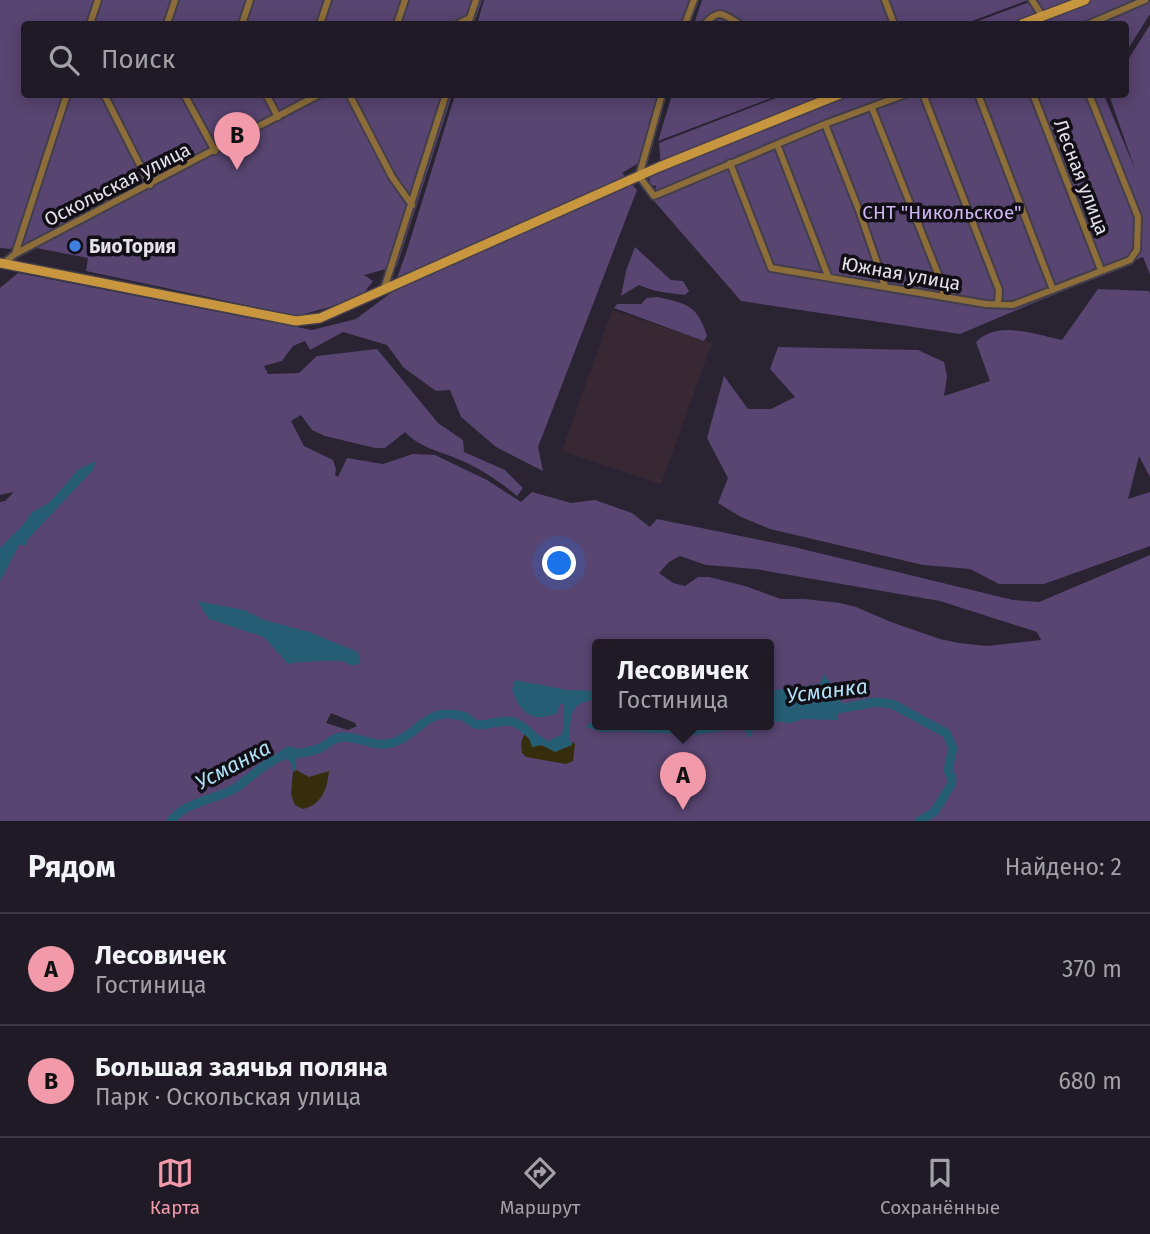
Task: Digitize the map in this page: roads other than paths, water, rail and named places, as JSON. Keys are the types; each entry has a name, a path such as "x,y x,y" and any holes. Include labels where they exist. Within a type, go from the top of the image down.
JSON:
{"street":[{"path":"91,21 98,0"},
{"path":"168,21 174,0"},
{"path":"243,21 250,0"},
{"path":"321,21 328,0"},
{"path":"398,21 405,0"},
{"path":"469,21 476,0"},
{"path":"686,21 694,0"},
{"path":"885,0 893,21"},
{"path":"1032,0 1043,17"},
{"path":"1031,21 1085,0"},
{"path":"1096,21 1145,0"},
{"path":"708,21 718,13 735,21"},
{"path":"15,254 66,98"},
{"path":"106,98 150,185"},
{"path":"186,98 215,151"},
{"path":"268,98 278,117"},
{"name":"Оскольская улица","path":"2,263 313,98"},
{"path":"351,98 392,177 412,205"},
{"path":"384,289 445,98"},
{"path":"639,176 661,98"},
{"path":"2,263 296,321 320,318 639,176 830,98"},
{"path":"639,176 654,196 825,124 896,98"},
{"path":"925,98 999,290 998,303"},
{"path":"980,98 1054,290"},
{"name":"Лесная улица","path":"1035,98 1101,271"},
{"name":"Южная улица","path":"730,163 771,268 986,304 1013,305 1130,260 1137,250 1138,217 1091,98"},
{"path":"872,108 940,279 943,295"},
{"path":"825,124 885,286"},
{"path":"777,144 828,276"}],"water":[{"path":"96,461 92,471 29,538 26,545 19,545 0,581 0,548 32,512 49,503 79,469"},
{"path":"197,601 244,610 264,620 309,632 358,652 360,663 353,666 343,661 288,664 264,637 209,619"},
{"path":"824,674 832,685 829,688 844,705 837,720 774,721 774,690 820,684"},
{"path":"515,680 567,690 592,691 592,701 580,704 574,711 569,733 572,745 555,752 542,745 532,747 527,733 529,729 548,741 561,735 564,726 563,704 560,704 557,713 534,717 519,705 512,690"},
{"path":"596,730 729,730 693,735"},
{"path":"744,730 753,730 750,738"},
{"path":"288,746 303,750 302,755 296,759 296,770 293,772 292,764 287,759 268,766 264,762"}],"waterway":[{"name":"Усманка","path":"833,710 876,702 892,704 946,733 953,748 948,770 952,779 951,785 934,812 919,821"},
{"name":"Усманка","path":"293,754 317,749 340,737 380,744 392,743 432,717 452,714 482,725 513,722 536,739"},
{"name":"Усманка","path":"171,821 190,806 236,788 276,759"}],"place":[{"name":"Большая заячья поляна","path":"237,170"},
{"name":"БиоТория","path":"75,246"},
{"name":"Лесовичек","path":"683,810"}],"park label":[{"name":"СНТ \"Никольское\"","path":"942,212"}]}
